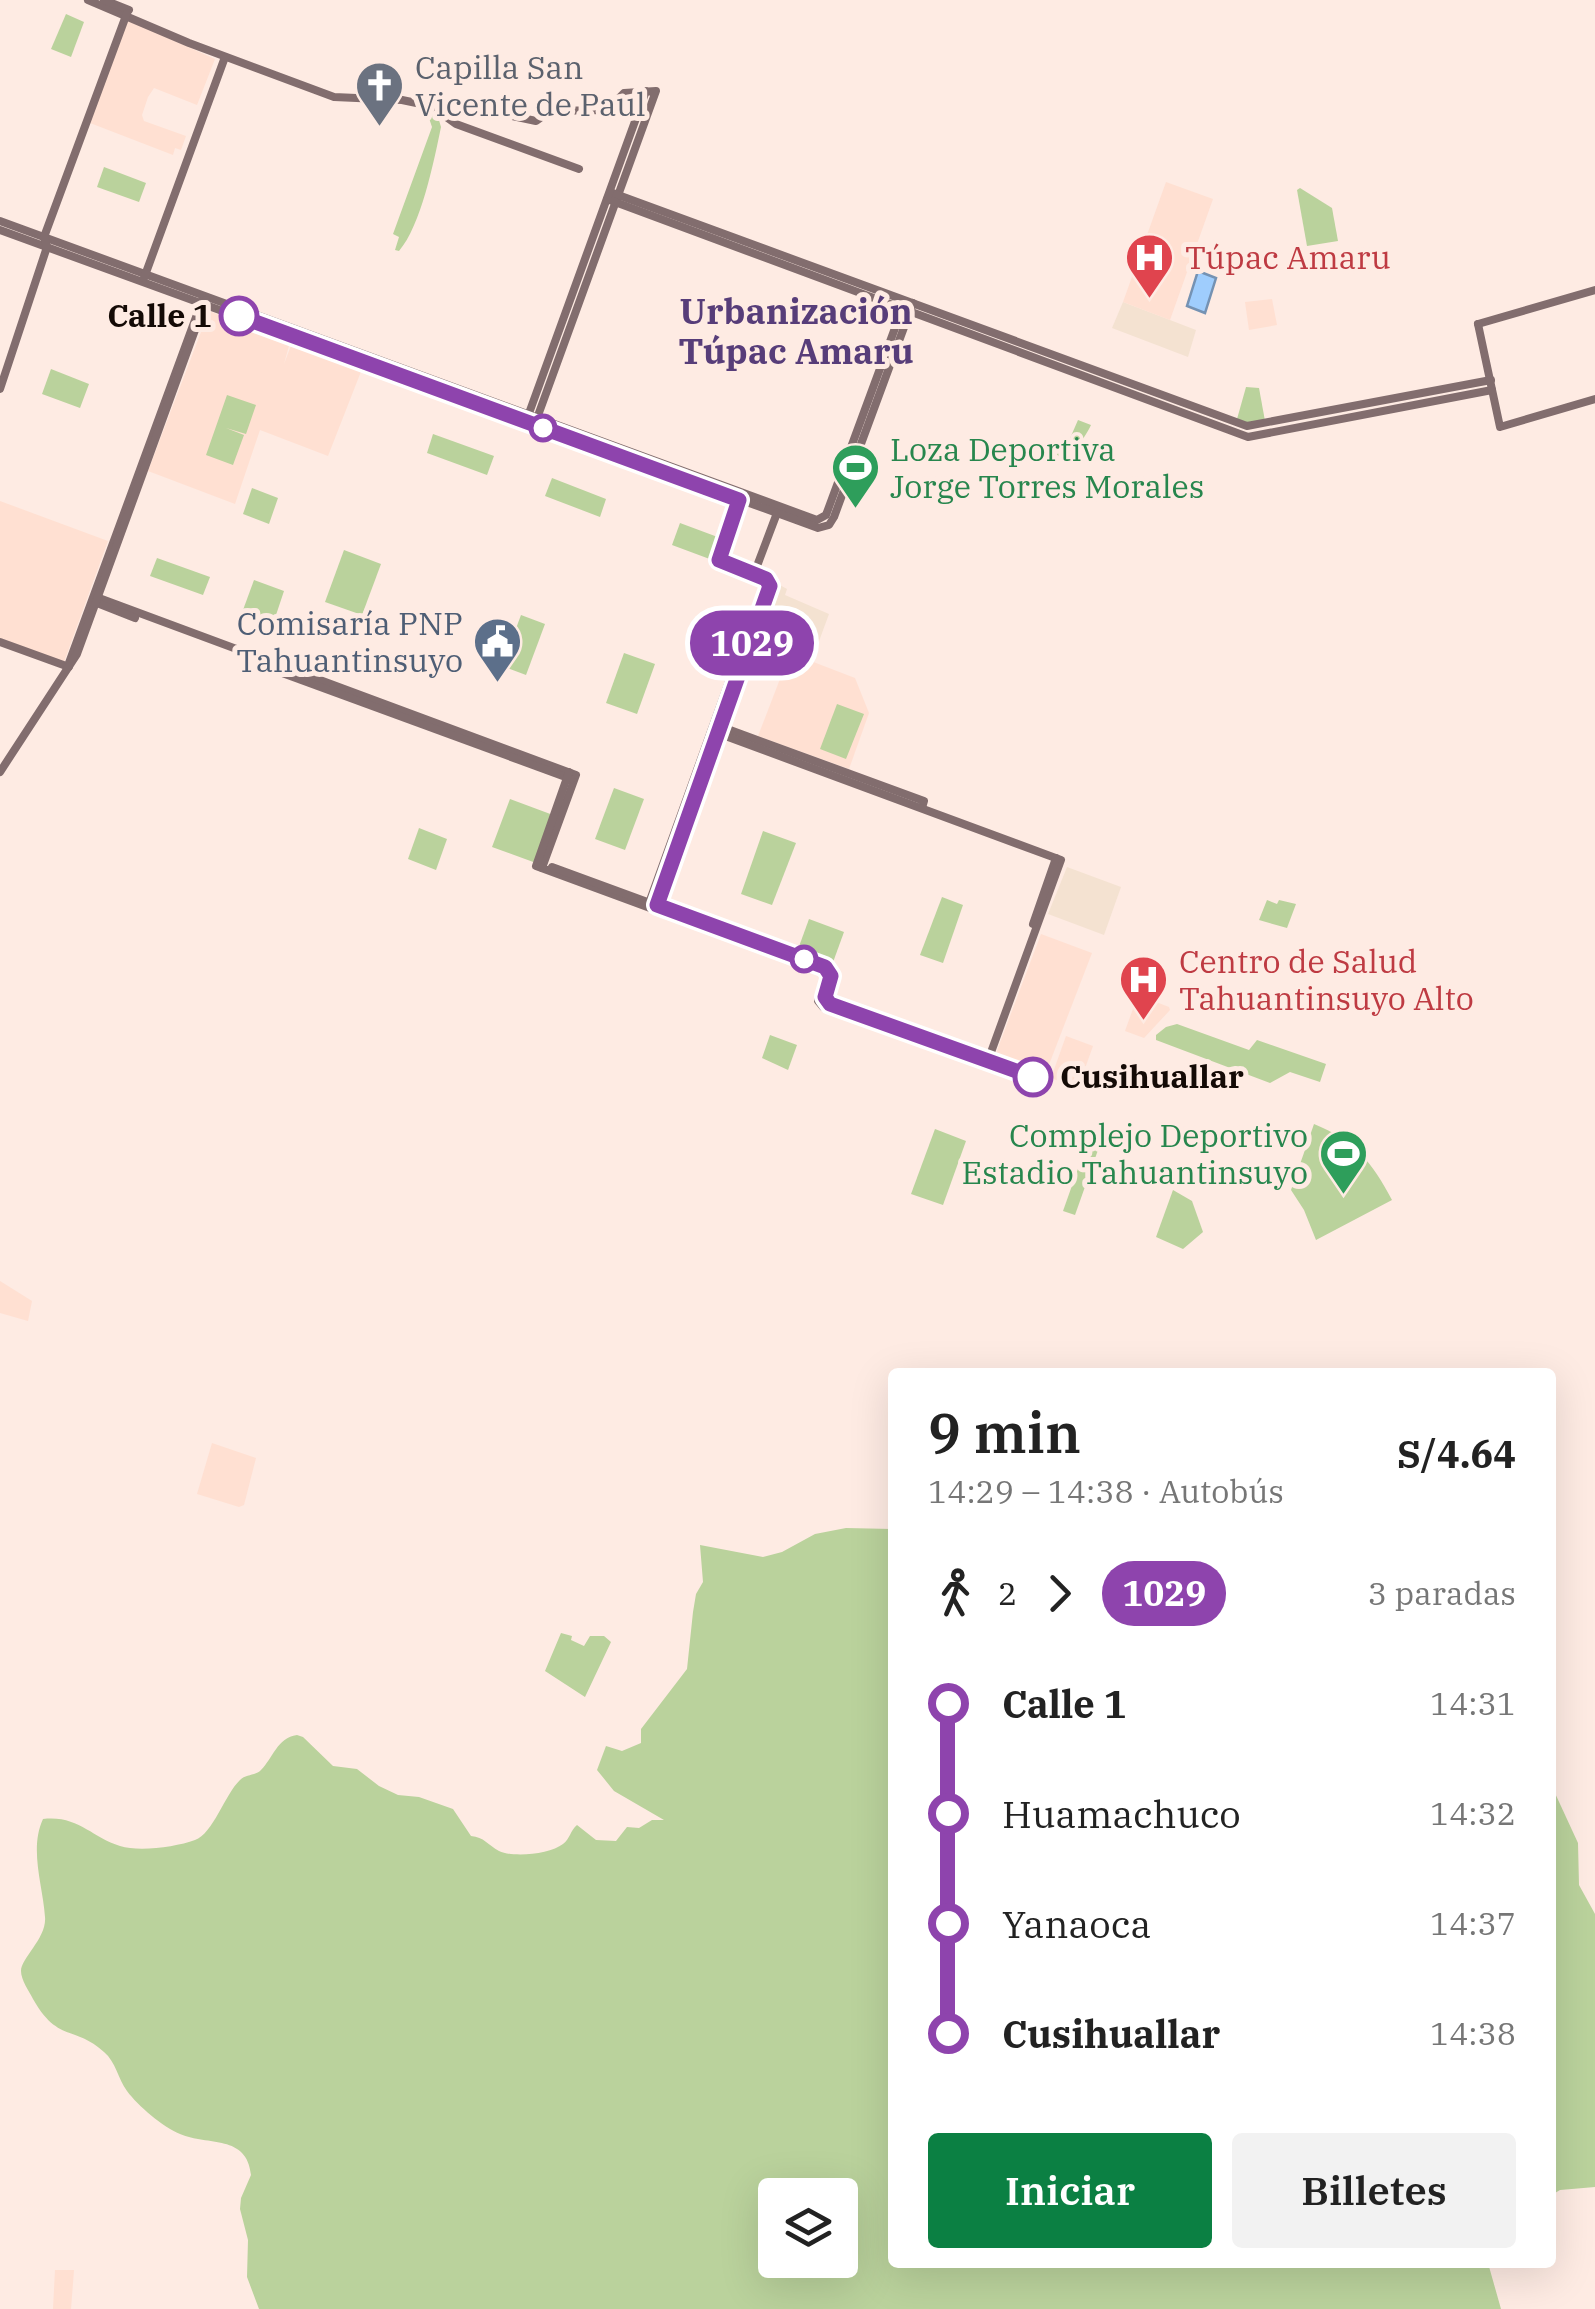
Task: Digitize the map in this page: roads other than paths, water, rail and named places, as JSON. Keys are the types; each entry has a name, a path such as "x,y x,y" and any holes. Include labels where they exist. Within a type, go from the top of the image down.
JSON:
{"street":[{"path":"88,0 127,12"},
{"path":"104,0 176,38 341,98 462,106 536,121 550,111 607,110 624,93 651,91 532,419"},
{"path":"0,390 45,242 127,12"},
{"path":"144,278 225,57"},
{"path":"430,106 456,124 579,169"},
{"path":"612,197 1240,435 1254,436 1490,384"},
{"path":"0,221 45,242 778,510"},
{"path":"0,230 45,242"},
{"path":"1595,290 1478,324 1500,427 1595,399"},
{"path":"68,667 204,301"},
{"path":"0,772 68,667 98,601 204,301"},
{"path":"907,307 1247,426 1490,384"},
{"path":"532,419 739,500 817,520 826,514 907,307"},
{"path":"0,374 20,318"},
{"path":"652,906 721,731 770,586 766,579 719,558 739,500"},
{"path":"754,574 778,510"},
{"path":"112,543 95,596 98,601 572,776 541,866 825,967 831,976 827,1002 985,1063 1059,859 923,804 721,731"},
{"path":"652,906 766,579"},
{"path":"0,642 68,667"}],"water":[{"path":"1198,271 1216,278 1205,313 1187,306"}],"place":[{"name":"Capilla San Vicente de Paul","path":"380,128"},
{"name":"Túpac Amaru","path":"1150,300"},
{"name":"Calle 1","path":"239,316"},
{"name":"Loza Deportiva Jorge Torres Morales","path":"855,510"},
{"name":"Comisaría PNP Tahuantinsuyo","path":"498,684"},
{"name":"Centro de Salud Tahuantinsuyo Alto","path":"1144,1022"},
{"name":"Cusihuallar","path":"1033,1077"},
{"name":"Complejo Deportivo Estadio Tahuantinsuyo","path":"1343,1196"}],"district":[{"name":"Urbanización Túpac Amaru","path":"796,332"}]}
